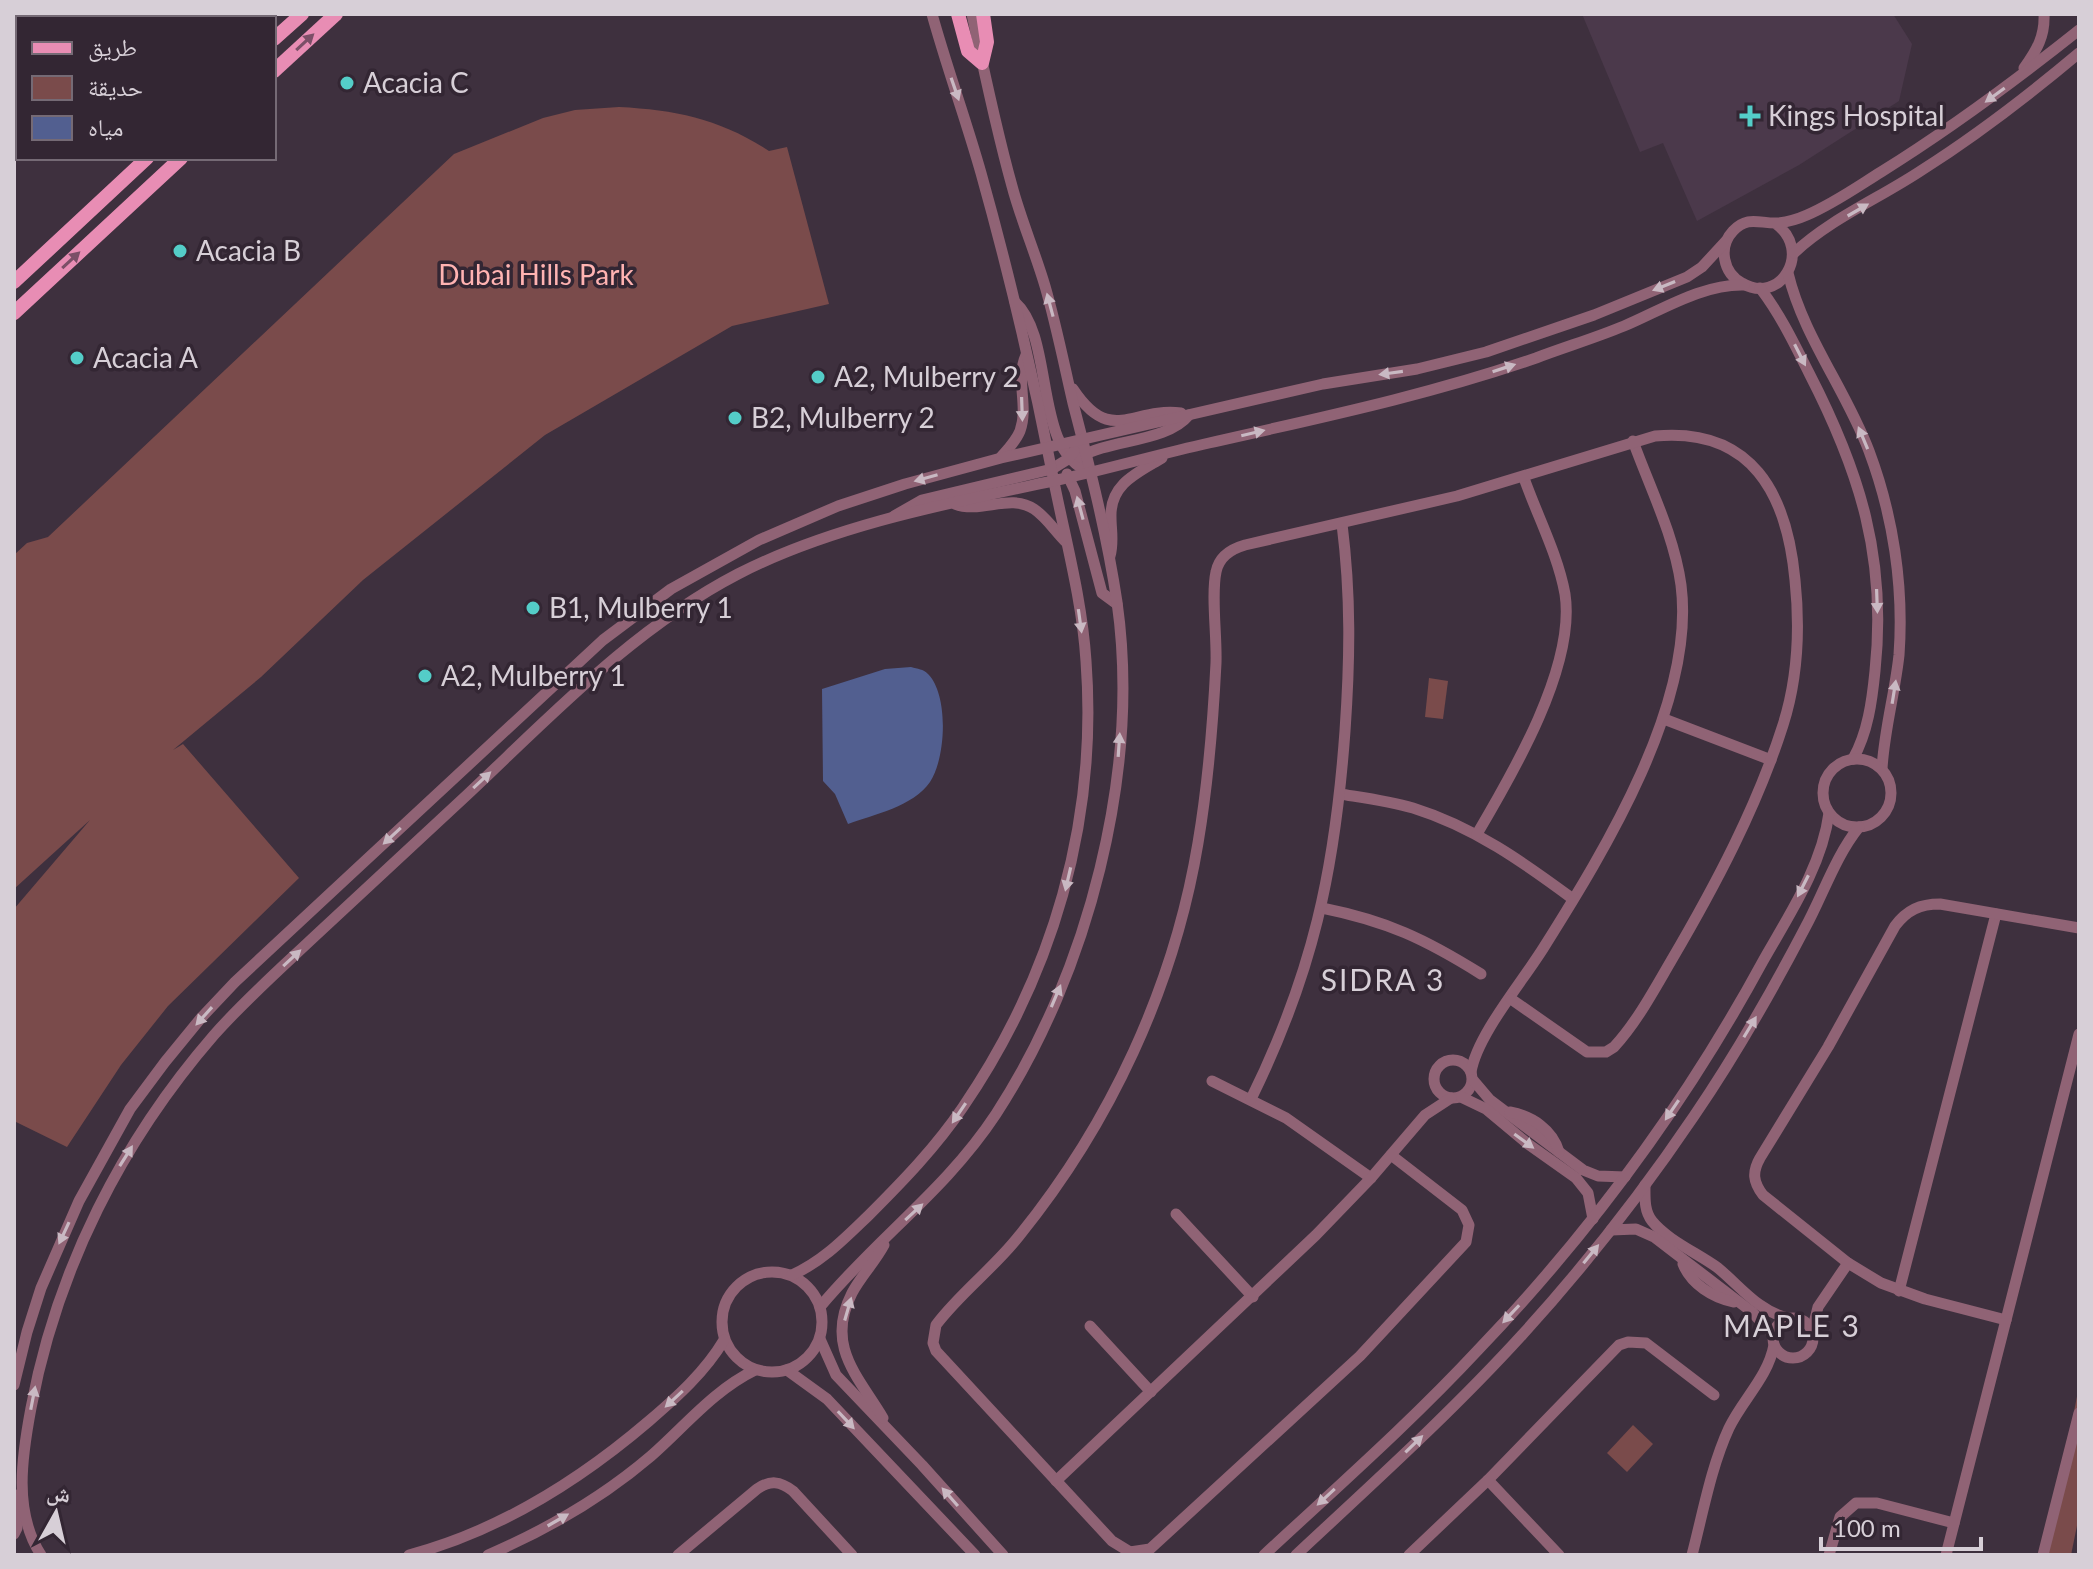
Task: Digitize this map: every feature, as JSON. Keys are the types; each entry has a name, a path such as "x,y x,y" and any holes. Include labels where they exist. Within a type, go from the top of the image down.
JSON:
{"main road":[{"path":"276,69 336,14"},
{"path":"958,14 968,51 982,63 987,42 983,14"},
{"path":"276,37 296,17"},
{"path":"14,282 145,160"},
{"path":"14,313 179,160"}],"street":[{"path":"932,14 978,160 1026,355 1053,446 1075,491 1102,593 1117,604"},
{"path":"820,1307 853,1269 946,1179 995,1115 1038,1037 1076,945 1104,850 1117,764 1121,703 1117,604 1083,440 1047,291 1012,187 972,14"},
{"path":"2016,80 2040,44 2044,14"},
{"path":"14,1385 27,1332 59,1244 86,1186 130,1109 201,1018 594,648 671,589 759,540 822,512 905,484 1001,458 1323,384 1417,369 1486,352 1594,315 1687,277 1702,267 1743,223 1763,220 1775,223 1807,215 1862,184 1941,134 2079,30"},
{"path":"1794,253 1816,235 1970,137 2079,53"},
{"path":"1775,223 1789,236 1794,253 1788,273 1800,309 1868,448 1880,482 1893,539 1899,602 1899,653 1882,769"},
{"path":"1726,241 1725,261 1735,279 1744,285"},
{"path":"891,519 922,500 1063,469 1090,472 1386,403 1462,382 1615,330 1708,289 1771,286 1788,273"},
{"path":"1760,288 1779,315 1830,414 1857,481 1871,538 1877,581 1876,662 1867,725 1853,759"},
{"path":"1014,302 1028,321 1053,446"},
{"path":"1001,458 1021,429 1020,376 1026,355"},
{"path":"1068,381 1090,411 1108,420 1170,412 1190,415"},
{"path":"41,1555 33,1543 27,1523 23,1466 37,1381 60,1298 93,1218 119,1168 164,1099 217,1032 255,992 576,693 652,627 710,589 771,558 836,534 954,504 1063,469 1086,454 1175,427 1190,415"},
{"path":"1391,1155 1462,1210 1467,1217 1469,1234 1461,1249 1360,1356 1150,1549 1140,1552 1120,1548 936,1351 933,1333 942,1317 1017,1239 1081,1151 1126,1066 1160,987 1185,905 1202,821 1216,662 1216,572 1219,562 1235,548 1524,478 1633,441 1676,434 1719,442 1755,467 1769,484 1779,503 1793,564 1797,643 1793,683 1771,760 1719,874 1689,929 1614,1047 1606,1052 1587,1052 1511,999"},
{"path":"792,1275 831,1251 903,1181 949,1128 1003,1045 1049,943 1076,842 1087,749 1086,659 1067,544 1063,469 1083,440"},
{"path":"1425,1115 1435,1085 1436,1070 1481,1041 1573,899 1628,797 1664,719 1679,667 1681,586 1668,533 1633,441"},
{"path":"1108,559 1114,540 1113,501 1119,488 1129,477 1177,450"},
{"path":"1477,834 1543,707 1563,650 1565,595 1524,478"},
{"path":"954,504 974,509 1013,502 1028,506 1042,516 1067,544"},
{"path":"1251,1099 1294,1003 1322,908 1340,794 1351,648 1349,580 1342,524"},
{"path":"1664,719 1771,760"},
{"path":"1853,759 1874,763 1882,769 1891,788 1888,807 1876,821 1859,827 1838,821 1829,813 1822,791 1832,769 1853,759"},
{"path":"1340,794 1412,808 1477,834 1573,899"},
{"path":"1264,1555 1477,1352 1593,1219 1625,1177 1676,1105 1752,982 1819,856 1829,813"},
{"path":"1296,1555 1462,1398 1521,1337 1611,1230 1693,1117 1741,1042 1807,925 1845,847 1859,827"},
{"path":"2006,1320 1899,1291 1864,1274 1763,1195 1755,1181 1756,1165 1902,917 1910,910 1930,904 2079,928"},
{"path":"1322,908 1397,927 1440,948 1481,974"},
{"path":"1899,1291 1996,914"},
{"path":"305,917 310,927 319,933"},
{"path":"1946,1555 2079,1034"},
{"path":"1056,1481 1253,1297 1371,1178 1425,1115 1469,1090 1481,1041"},
{"path":"1455,1060 1468,1066 1483,1094 1590,1174 1625,1177"},
{"path":"1212,1081 1251,1099 1302,1129 1371,1178"},
{"path":"1435,1085 1441,1094 1486,1109 1576,1178 1588,1193 1593,1219"},
{"path":"1645,1185 1646,1209 1658,1227 1720,1270 1763,1307 1807,1323 1812,1331"},
{"path":"1176,1214 1253,1297"},
{"path":"1611,1230 1627,1228 1645,1232 1682,1259 1688,1274 1707,1291 1727,1301 1740,1303 1760,1319 1788,1358"},
{"path":"888,1430 847,1361 843,1327 852,1293 889,1234"},
{"path":"1692,1555 1725,1439 1745,1399 1763,1375 1788,1358 1799,1357 1810,1349 1813,1344 1812,1331 1823,1298 1848,1263"},
{"path":"778,1271 792,1275 809,1288 820,1307 820,1339 807,1358 787,1370 755,1370 731,1353 724,1340 721,1322 723,1305 732,1289 746,1278 778,1271"},
{"path":"1763,1375 1776,1326 1823,1298"},
{"path":"1090,1326 1151,1392"},
{"path":"820,1339 836,1375 1003,1555"},
{"path":"409,1555 504,1518 585,1472 623,1444 693,1381 724,1340"},
{"path":"1409,1555 1488,1480 1612,1351 1628,1342 1646,1343 1714,1395"},
{"path":"488,1555 564,1517 623,1478 724,1388 755,1370"},
{"path":"787,1370 827,1399 975,1555"},
{"path":"2043,1555 2079,1413"},
{"path":"14,1534 17,1528 17,1482 23,1466"},
{"path":"1488,1480 1559,1555"},
{"path":"687,1553 757,1489 775,1482 785,1484 793,1491 852,1555"},
{"path":"1829,1555 1840,1517 1856,1503 1877,1503 1954,1523"}],"shaded area":[{"name":"Kings Hospital","path":"1582,14 1893,14 1912,44 1899,101 1799,165 1697,221 1663,143 1640,152"}],"green space":[{"name":"Dubai Hills Park","path":"619,107 697,118 733,131 769,151 787,147 829,304 732,326 545,435 363,580 261,677 173,750 183,744 299,878 168,1006 121,1065 67,1147 14,1121 14,909 90,820 14,889 14,555 27,543 48,537 454,154 543,118 575,110"},
{"path":"1429,678 1448,681 1443,719 1425,717"},
{"path":"2079,1386 2079,1516 2071,1555 2046,1555"},
{"path":"1633,1425 1653,1444 1627,1472 1607,1453"}],"water":[{"path":"911,667 928,674 939,696 943,727 935,771 930,782 914,797 892,809 848,824 835,794 823,781 822,689 885,669"}],"place":[{"name":"Acacia C","path":"347,83"},
{"name":"Kings Hospital","path":"1750,116"},
{"name":"Acacia B","path":"180,251"},
{"name":"Acacia A","path":"77,358"},
{"name":"A2, Mulberry 2","path":"818,377"},
{"name":"B2, Mulberry 2","path":"735,418"},
{"name":"B1, Mulberry 1","path":"533,608"},
{"name":"A2, Mulberry 1","path":"425,676"}],"district":[{"name":"SIDRA 3","path":"1383,981"},
{"name":"MAPLE 3","path":"1792,1327"}]}
